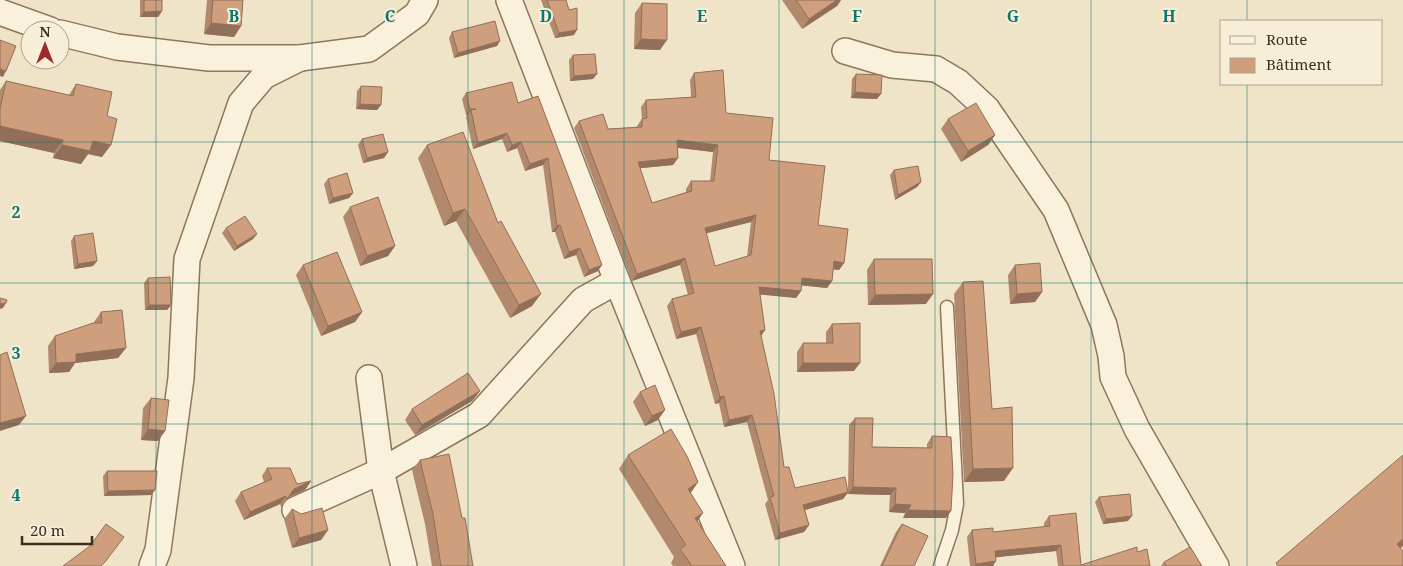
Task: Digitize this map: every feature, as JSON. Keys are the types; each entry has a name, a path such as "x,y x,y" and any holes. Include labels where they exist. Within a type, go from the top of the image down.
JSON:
{"street":[{"path":"70,35 117,47 209,58 300,58 369,49 417,14 425,0"},
{"path":"509,0 617,281 732,566"},
{"path":"0,12 22,20"},
{"path":"846,51 892,65 936,69 958,82 986,109 1056,210 1104,325 1111,356 1113,377 1137,429 1216,566"},
{"path":"152,566 158,550 181,378 186,259 241,103 264,76 300,58"},
{"path":"295,510 381,470 479,415 583,300 617,281"},
{"path":"369,378 381,470 404,566"}],"lane":[{"path":"940,566 952,530 957,504 947,307"}],"building":[{"path":"144,0 162,0 162,11 144,12"},
{"path":"213,0 243,0 241,26 211,23"},
{"path":"547,0 566,0 569,10 577,8 577,30 559,33"},
{"path":"796,0 837,0 809,19"},
{"path":"642,3 667,4 667,40 641,39"},
{"path":"495,21 500,41 458,53 452,32"},
{"path":"0,40 16,46 6,71 0,69"},
{"path":"595,54 597,74 574,76 573,55"},
{"path":"723,70 726,113 773,118 769,160 825,166 818,225 848,229 844,263 834,261 832,281 802,278 801,291 759,287 765,330 760,331 774,394 784,467 789,467 795,488 845,477 848,492 803,505 809,525 780,533 770,497 774,496 752,415 729,420 724,396 720,397 701,327 681,332 672,299 694,293 685,258 637,274 579,121 603,114 608,129 642,127 642,119 647,118 646,100 696,97 694,73","holes":["677,140 718,145 714,181 691,181 692,191 652,203 638,162 678,158","756,215 751,255 715,266 705,228"]},
{"path":"856,74 882,75 881,94 855,92"},
{"path":"6,81 73,96 76,84 112,92 107,116 117,119 111,145 93,141 90,151 62,145 63,140 0,126 0,109"},
{"path":"512,82 518,103 538,96 602,265 589,270 580,248 569,252 560,225 557,226 548,158 530,164 521,142 512,145 507,133 478,143 471,110 476,109 470,109 466,93"},
{"path":"361,86 382,87 381,105 360,104"},
{"path":"976,103 995,135 968,151 948,119"},
{"path":"463,132 498,223 501,221 541,294 519,305 465,209 453,213 427,145"},
{"path":"383,134 388,152 367,158 362,139"},
{"path":"918,166 921,182 898,195 894,170"},
{"path":"347,173 353,193 333,198 328,179"},
{"path":"378,197 395,246 367,256 350,207"},
{"path":"245,216 257,234 237,246 226,228"},
{"path":"93,233 97,261 78,264 74,236"},
{"path":"337,252 362,312 328,326 303,265"},
{"path":"874,259 932,259 933,294 875,295"},
{"path":"1040,263 1042,292 1017,294 1015,265"},
{"path":"170,277 171,305 149,305 148,278"},
{"path":"983,281 992,409 1012,407 1013,468 973,469 963,282"},
{"path":"0,298 7,300 6,303 0,304"},
{"path":"122,310 126,348 76,354 76,362 56,363 55,336 93,323 102,323 101,312"},
{"path":"860,323 860,363 803,363 803,343 833,343 832,324"},
{"path":"7,352 26,416 0,423 0,355"},
{"path":"468,373 480,391 422,425 412,409"},
{"path":"655,385 665,410 652,416 640,392"},
{"path":"151,398 169,400 165,431 148,429"},
{"path":"855,418 873,418 872,447 932,448 932,436 951,437 953,474 951,511 908,510 911,505 895,504 896,488 853,487"},
{"path":"671,429 687,456 698,482 688,489 703,513 695,518 726,566 692,566 680,549 686,545 628,455"},
{"path":"449,454 462,518 465,518 473,566 441,566 433,514 420,460"},
{"path":"1403,455 1403,539 1397,544 1403,551 1403,566 1278,566 1276,563"},
{"path":"267,468 290,468 297,484 311,481 294,489 287,499 286,496 250,512 241,492 272,479"},
{"path":"107,471 157,471 155,490 108,491"},
{"path":"1130,494 1132,516 1106,519 1099,497"},
{"path":"322,508 328,530 299,538 292,509 301,514"},
{"path":"1076,513 1081,565 1137,547 1137,552 1147,549 1150,566 1063,566 1061,545 995,551 996,561 976,564 972,530 993,528 993,532 1050,526 1049,516"},
{"path":"106,524 124,537 101,566 63,566 90,546"},
{"path":"902,524 928,536 914,566 882,566"},
{"path":"1190,547 1202,566 1166,566 1164,562"}]}
